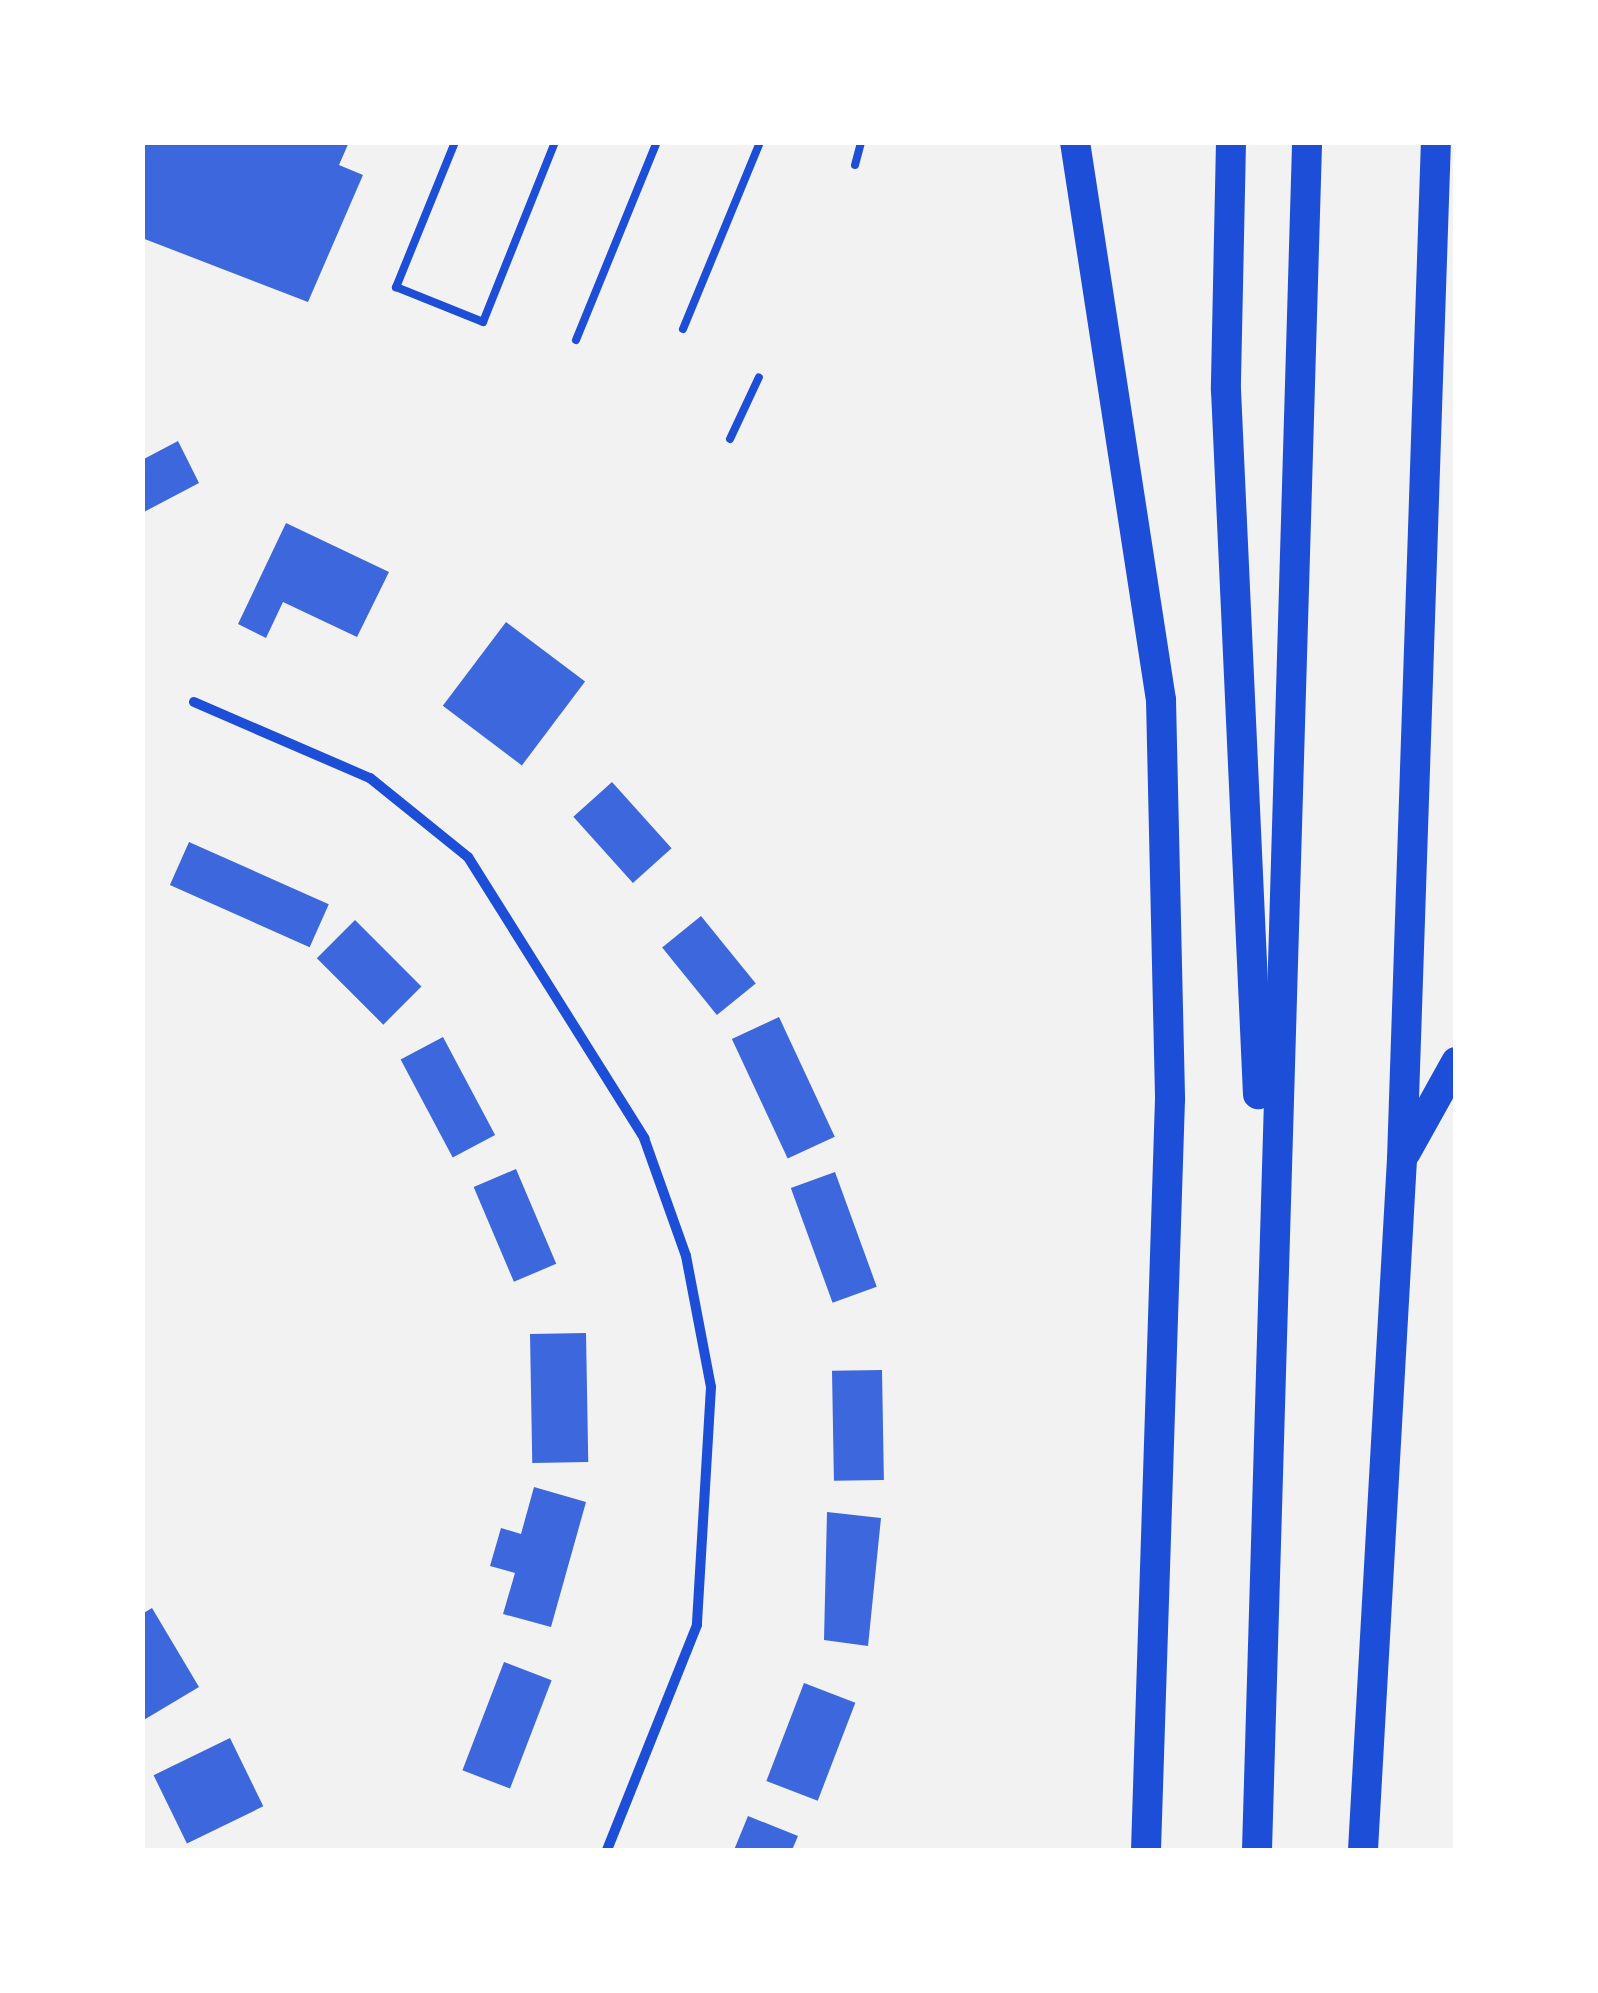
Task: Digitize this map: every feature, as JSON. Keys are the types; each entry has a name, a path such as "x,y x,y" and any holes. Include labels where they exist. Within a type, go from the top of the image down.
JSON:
{"highway":[{"path":"1075,142 1161,700 1170,1099 1146,1850"},
{"path":"1232,142 1226,390 1268,1324"},
{"path":"1257,1850 1268,1324 1307,142"},
{"path":"1363,1850 1402,1159 1436,142"},
{"path":"1402,1159 1456,1062"}],"street":[{"path":"194,702 370,778 468,856 568,1005 662,1188 686,1256 711,1387 710,1500 697,1625 608,1850"}],"lane":[{"path":"454,142 396,288 483,322 555,142"},
{"path":"576,340 658,142"},
{"path":"683,329 760,142"},
{"path":"856,165 861,142"},
{"path":"730,439 759,376"}],"building":[{"path":"142,142 349,142 339,165 363,175 308,302 142,238"},
{"path":"178,441 199,483 142,513 142,460"},
{"path":"286,523 389,572 357,637 283,602 266,638 238,624"},
{"path":"506,622 585,682 522,765 443,706"},
{"path":"612,782 672,848 633,883 573,817"},
{"path":"189,842 329,904 310,947 170,885"},
{"path":"701,916 756,984 717,1015 662,947"},
{"path":"355,920 421,986 383,1025 317,958"},
{"path":"779,1017 835,1137 788,1159 732,1039"},
{"path":"443,1037 495,1135 453,1158 401,1060"},
{"path":"516,1169 556,1264 514,1282 474,1187"},
{"path":"835,1172 877,1287 833,1303 791,1188"},
{"path":"586,1333 588,1462 532,1463 530,1334"},
{"path":"882,1370 884,1480 834,1481 832,1371"},
{"path":"534,1487 586,1502 551,1627 503,1614 515,1573 490,1566 501,1528 521,1534"},
{"path":"827,1512 881,1518 868,1646 824,1640"},
{"path":"152,1608 199,1687 142,1721 142,1614"},
{"path":"504,1662 552,1680 510,1789 462,1770"},
{"path":"804,1683 855,1703 818,1801 766,1781"},
{"path":"230,1738 263,1806 187,1844 154,1775"},
{"path":"748,1816 798,1836 792,1850 734,1850"}]}
